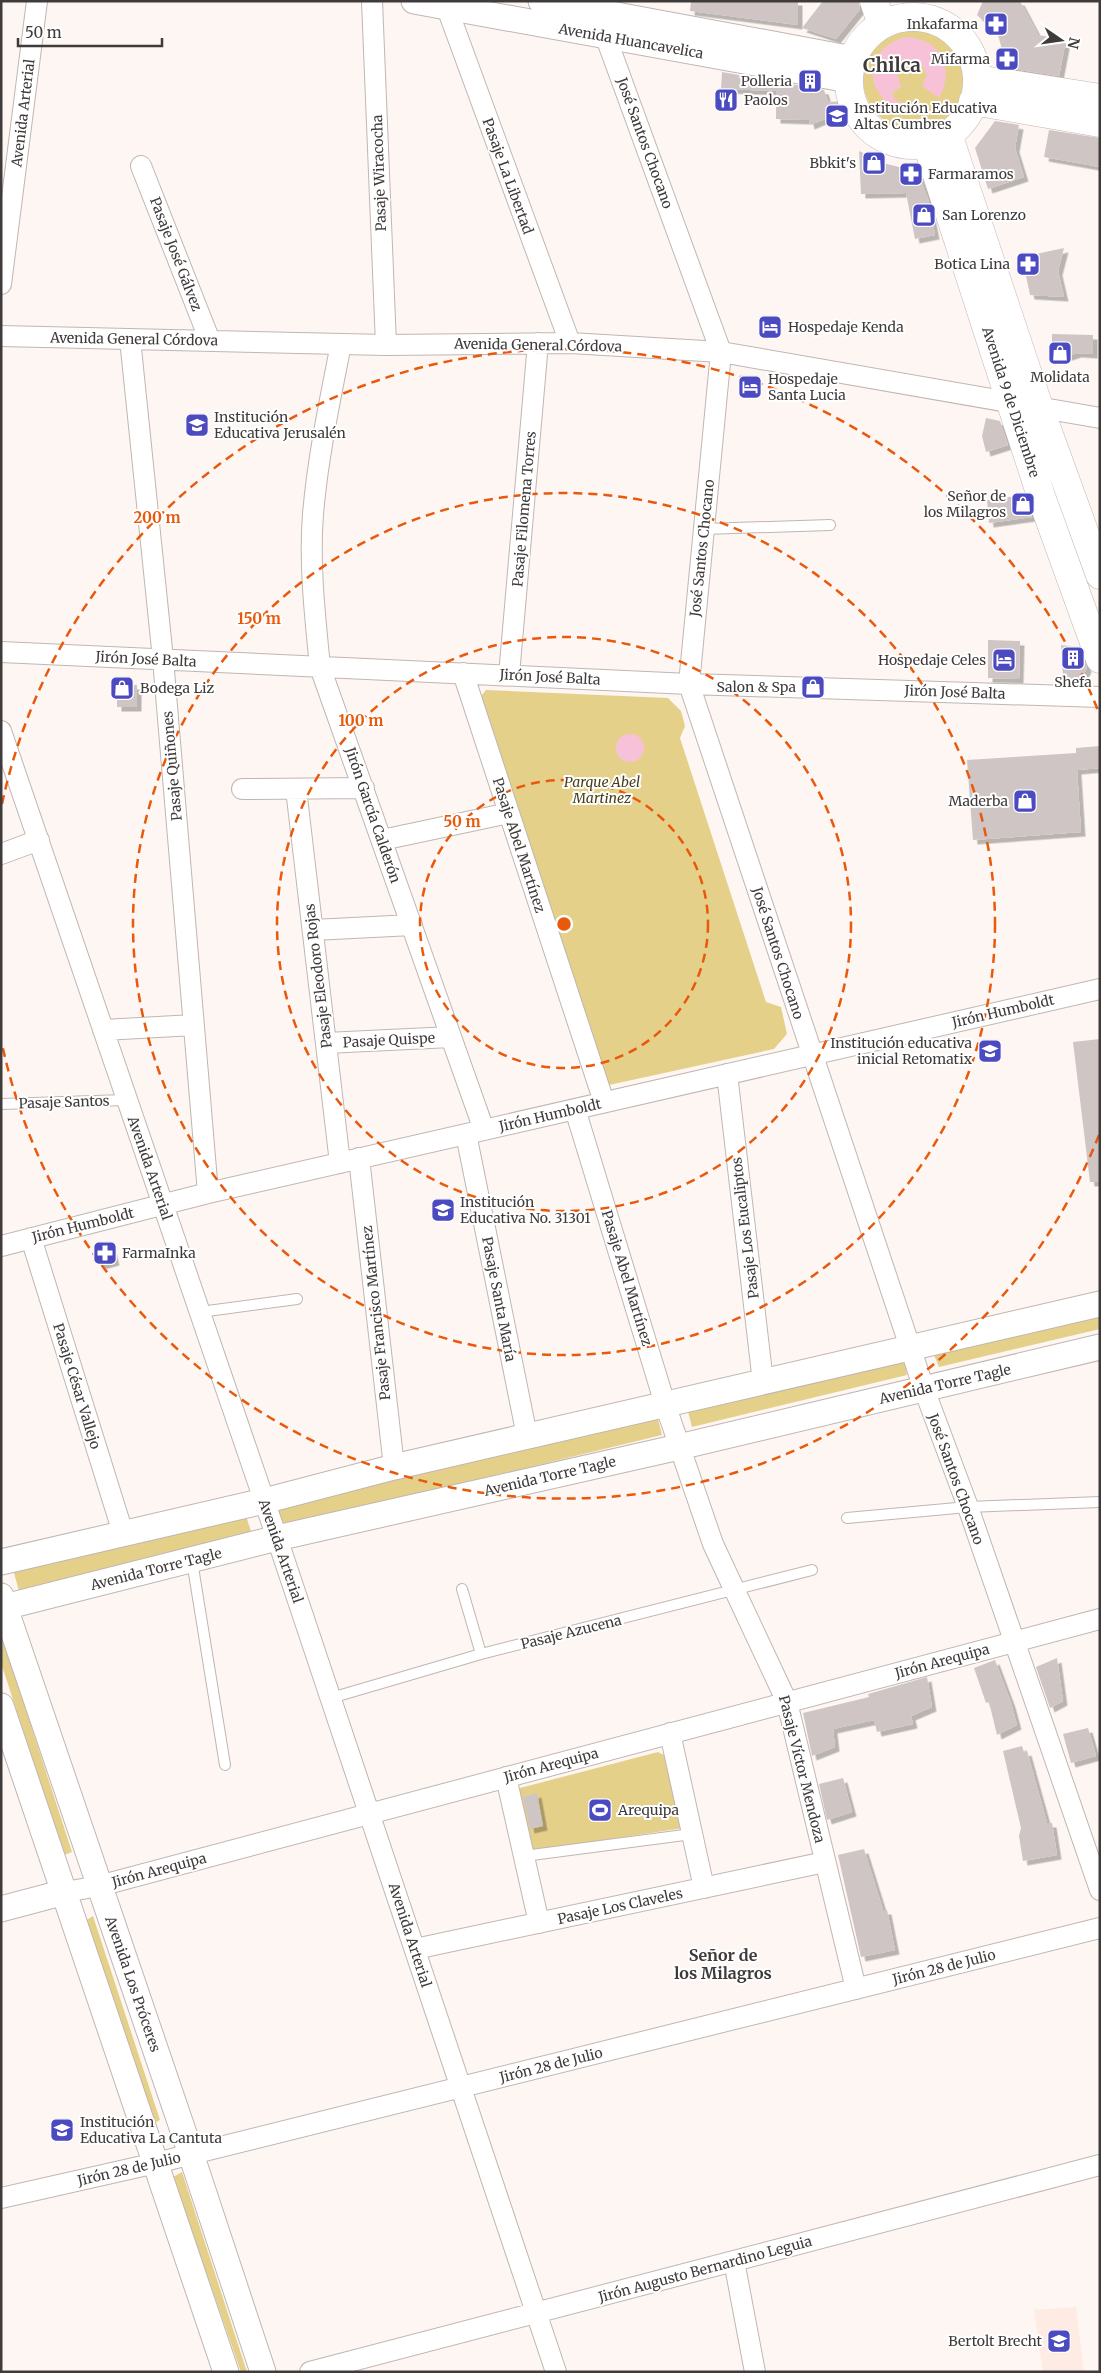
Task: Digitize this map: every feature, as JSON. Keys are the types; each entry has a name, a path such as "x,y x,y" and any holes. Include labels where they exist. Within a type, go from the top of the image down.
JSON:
{"main road":[{"path":"905,9 929,18 947,27 958,36 973,58 975,90 959,125 937,139 908,145 889,141 872,131 856,108 852,99 851,69 860,45 870,34 878,13 905,9"},
{"path":"975,90 1100,98"},
{"path":"975,90 1100,124"},
{"name":"Avenida 9 de Diciembre","path":"937,139 1010,402 1041,496 1100,659"},
{"name":"Avenida 9 de Diciembre","path":"937,139 1040,407 1100,575"}],"street":[{"name":"Avenida Arterial","path":"1,284 37,1"},
{"name":"Pasaje Wiracocha","path":"372,1 386,345"},
{"name":"Avenida Huancavelica","path":"414,1 607,38 851,69"},
{"name":"Avenida Huancavelica","path":"541,1 595,6 851,69"},
{"name":"José Santos Chocano","path":"595,6 721,352 689,684 910,1348 968,1508 1100,1890"},
{"name":"Pasaje La Libertad","path":"447,8 570,343"},
{"name":"Pasaje José Gálvez","path":"141,166 210,341"},
{"name":"Avenida General Córdova","path":"1,336 386,345 570,343 721,352 1100,418"},
{"name":"Pasaje Quiñones","path":"130,339 163,659 208,1193"},
{"name":"Pasaje Filomena Torres","path":"509,675 538,343"},
{"name":"Jirón García Calderón","path":"341,344 322,437 313,515 313,602 320,666 451,1037 475,1132"},
{"name":"Jirón José Balta","path":"1,652 689,684 1100,697"},
{"name":"Pasaje Abel Martínez","path":"463,673 604,1102"},
{"name":"Avenida Arterial","path":"1,731 277,1538 556,2372"},
{"name":"Pasaje Eleodoro Rojas","path":"296,788 326,1043 350,1160"},
{"path":"242,789 364,788"},
{"path":"382,840 509,812"},
{"path":"1,854 39,840"},
{"path":"313,930 412,925"},
{"name":"Jirón Humboldt","path":"3,1240 31,1238 208,1193 1100,989"},
{"path":"103,1030 194,1025"},
{"name":"Pasaje Quispe","path":"326,1043 451,1037"},
{"name":"Pasaje Los Eucaliptos","path":"726,1074 763,1382"},
{"name":"Pasaje Abel Martínez","path":"575,1109 679,1447"},
{"name":"Pasaje Santa María","path":"475,1132 527,1436"},
{"name":"Pasaje Francisco Martínez","path":"350,1160 394,1467"},
{"name":"Pasaje César Vallejo","path":"31,1238 123,1533"},
{"path":"1,1562 264,1501 394,1467 1100,1304"},
{"name":"Avenida Torre Tagle","path":"2,1604 192,1560 277,1538 679,1447 1100,1347"},
{"name":"Pasaje Víctor Mendoza","path":"679,1447 712,1544 787,1702 856,1989"},
{"name":"Avenida Los Próceres","path":"2,1604 191,2154 262,2372"},
{"name":"Jirón Arequipa","path":"1,1909 65,1892 100,1886 1100,1619"},
{"path":"1,1706 226,2372"},
{"path":"670,1734 704,1888"},
{"path":"506,1777 540,1923"},
{"name":"Pasaje Los Claveles","path":"415,1949 825,1862"},
{"name":"Jirón 28 de Julio","path":"1,2198 156,2164 1100,1928"},
{"name":"Jirón Augusto Bernardino Leguia","path":"310,2372 1100,2165"},
{"path":"734,2261 755,2372"}],"lane":[{"path":"704,529 830,525"},
{"name":"Pasaje Santos","path":"1,1104 126,1100"},
{"path":"200,1312 297,1299"},
{"path":"847,1518 968,1508 1100,1502"},
{"path":"192,1560 225,1764"},
{"name":"Pasaje Azucena","path":"331,1698 481,1654 812,1570"},
{"path":"462,1588 481,1654"},
{"path":"524,1856 692,1834"}],"shaded area":[{"path":"905,37 917,38 927,42 936,49 945,66 946,76 939,98 922,86 927,75 921,63 907,60 898,68 897,74 901,87 892,93 895,100 903,103 905,111 891,105 881,96 875,85 873,74 875,62 881,52 891,43"},
{"path":"630,734 640,738 644,748 640,758 630,762 620,758 616,748 620,738"},
{"name":"Bertolt Brecht","path":"1076,2307 1084,2372 1043,2372 1034,2310"}],"green space":[{"path":"914,28 933,32 950,43 961,60 965,79 961,98 950,115 933,126 914,130 895,126 878,115 867,98 863,79 867,60 878,43 895,32"},
{"name":"Parque Abel Martinez","path":"486,690 668,698 681,711 685,726 680,738 766,1002 781,1007 787,1034 774,1049 609,1085 605,1082 476,702"},
{"path":"1100,1310 1100,1329 939,1367 932,1350"},
{"path":"904,1356 907,1375 692,1427 686,1404"},
{"path":"656,1411 662,1435 282,1527 276,1502"},
{"path":"244,1510 252,1534 19,1591 12,1566"},
{"path":"3,1639 72,1852 64,1855 1,1663"},
{"name":"Arequipa","path":"658,1752 666,1756 684,1828 530,1851 516,1793 520,1788"},
{"path":"93,1916 160,2120 154,2123 85,1921"},
{"path":"182,2172 247,2372 241,2372 173,2177"}],"building":[{"path":"691,1 798,1 798,25 690,11"},
{"path":"823,1 859,1 860,9 836,39 802,28"},
{"path":"983,1 1020,1 1038,35 1066,40 1059,76 1014,69 1006,64 998,35 977,15"},
{"path":"722,72 824,90 828,102 864,100 864,103 810,125 809,120 776,119 776,91 721,89"},
{"path":"995,121 1019,125 1015,148 1024,177 988,189 975,148"},
{"path":"1049,130 1100,138 1100,167 1044,157"},
{"path":"859,151 887,164 907,169 916,168 928,199 935,235 915,239 906,193 861,194"},
{"path":"1064,248 1058,271 1064,297 1030,295 1022,257"},
{"path":"1052,334 1093,335 1093,354 1077,353 1059,359 1052,348"},
{"path":"986,418 1000,421 1008,445 986,452 982,436"},
{"path":"1024,495 1032,517 989,523 987,500"},
{"name":"Hospedaje Celes","path":"988,640 1020,641 1019,679 988,678"},
{"name":"Shefa","path":"1061,645 1079,647 1087,668 1081,680 1063,677"},
{"path":"117,685 137,685 137,707 117,707"},
{"name":"Maderba","path":"1100,746 1100,768 1077,770 1081,832 973,840 967,760 1076,753 1076,748"},
{"path":"1100,1039 1100,1182 1090,1182 1073,1042"},
{"name":"FarmaInka","path":"110,1241 115,1261 100,1265 95,1246"},
{"path":"1057,1658 1063,1701 1050,1708 1036,1667"},
{"path":"995,1660 1017,1725 997,1735 989,1702 986,1703 974,1668"},
{"path":"927,1677 932,1707 911,1716 913,1724 877,1732 874,1720 833,1729 835,1747 812,1756 803,1713 869,1697 868,1694"},
{"path":"1088,1728 1096,1756 1071,1763 1063,1734"},
{"path":"1022,1746 1024,1752 1027,1751 1047,1823 1052,1823 1057,1855 1023,1861 1019,1836 1021,1828 1003,1751"},
{"path":"843,1778 852,1812 827,1820 819,1784"},
{"path":"537,1793 543,1826 530,1829 523,1797"},
{"path":"864,1849 883,1910 887,1910 895,1950 861,1957 838,1855"}],"place":[{"name":"Inkafarma","path":"996,24"},
{"name":"Mifarma","path":"1007,59"},
{"name":"Polleria","path":"810,81"},
{"name":"Paolos","path":"726,100"},
{"name":"Institución Educativa Altas Cumbres","path":"837,116"},
{"name":"Bbkit's","path":"874,163"},
{"name":"Farmaramos","path":"911,174"},
{"name":"San Lorenzo","path":"924,215"},
{"name":"Botica Lina","path":"1028,264"},
{"name":"Hospedaje Kenda","path":"770,327"},
{"name":"Molidata","path":"1060,353"},
{"name":"Hospedaje Santa Lucia","path":"750,387"},
{"name":"Institución Educativa Jerusalén","path":"197,425"},
{"name":"Señor de los Milagros","path":"1023,504"},
{"name":"Shefa","path":"1073,658"},
{"name":"Hospedaje Celes","path":"1004,660"},
{"name":"Salon & Spa","path":"813,687"},
{"name":"Bodega Liz","path":"122,688"},
{"name":"Maderba","path":"1025,801"},
{"name":"Institución educativa inicial Retomatix","path":"990,1051"},
{"name":"Institución Educativa No. 31301","path":"443,1210"},
{"name":"FarmaInka","path":"105,1253"},
{"name":"Arequipa","path":"600,1810"},
{"name":"Institución Educativa La Cantuta","path":"62,2130"},
{"name":"Bertolt Brecht","path":"1059,2341"}],"district":[{"name":"Chilca","path":"892,65"},
{"name":"Señor de los Milagros","path":"723,1964"}]}
